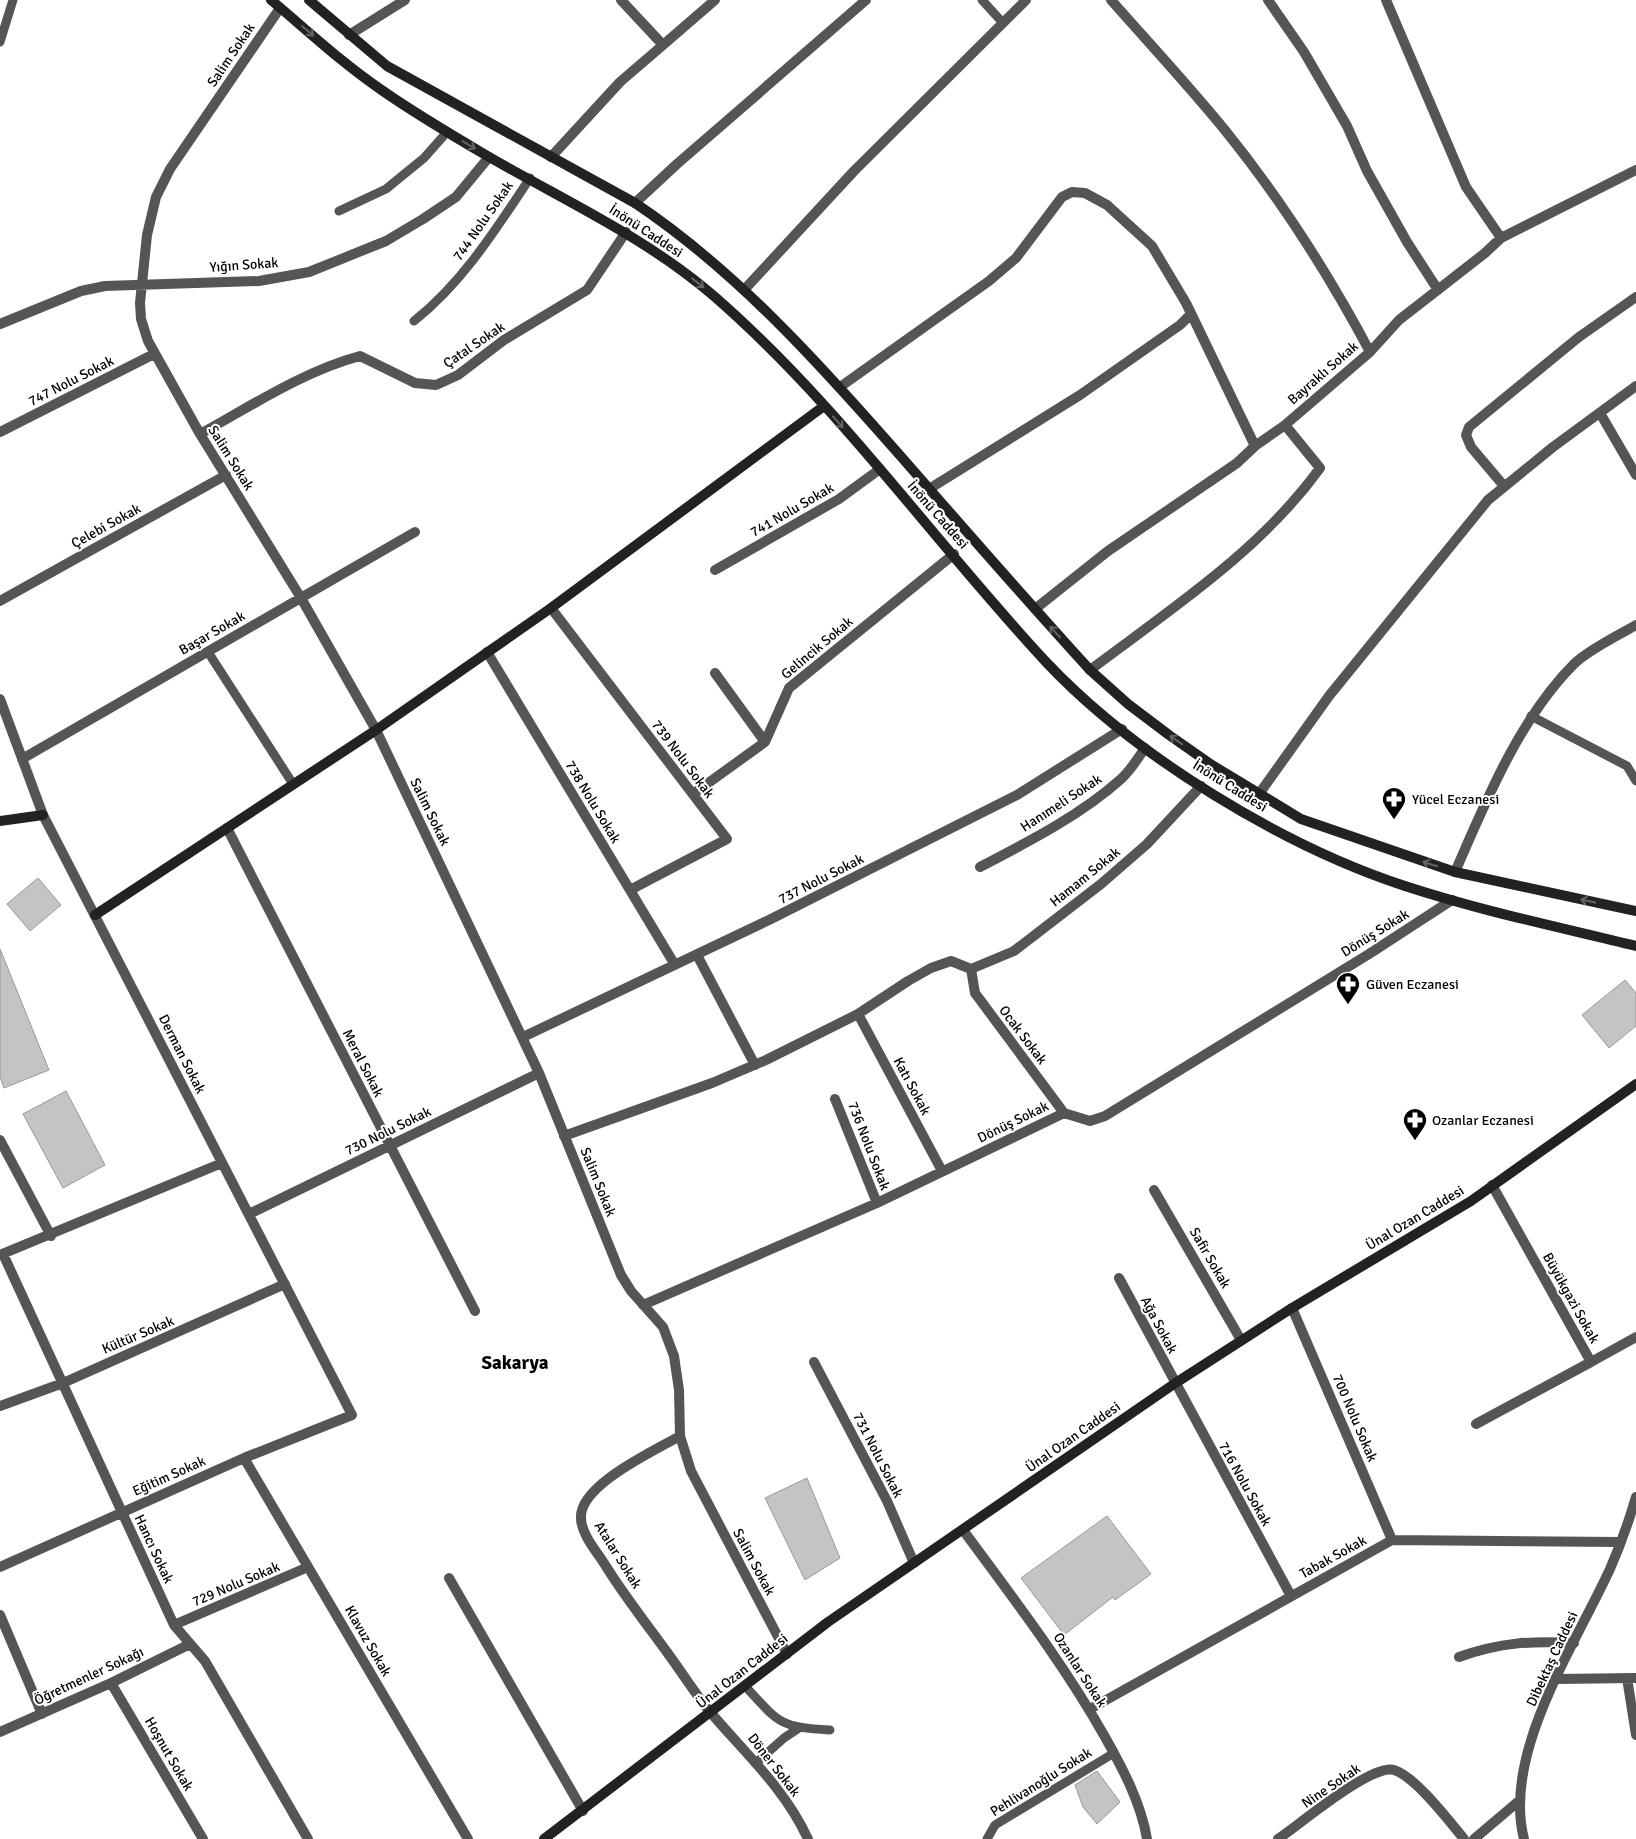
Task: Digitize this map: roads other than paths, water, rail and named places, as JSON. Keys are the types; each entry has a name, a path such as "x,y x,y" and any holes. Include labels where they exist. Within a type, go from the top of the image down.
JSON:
{"main road":[{"name":"İnönü Caddesi","path":"271,0 381,90 489,157 626,232 651,248 715,297 766,345 824,406 1048,663 1145,748 1201,786 1275,830 1335,860 1406,886 1452,900 1636,946"},
{"name":"İnönü Caddesi","path":"309,0 387,66 635,203 703,253 744,290 840,387 1034,610 1090,670 1128,704 1212,765 1301,818 1455,872 1636,911"},
{"path":"95,915 376,730 551,608 824,406"},
{"path":"0,821 43,815"},
{"name":"Ünal Ozan Caddesi","path":"544,1839 828,1622 1174,1384 1292,1308 1471,1201 1636,1084"}],"street":[{"path":"350,35 405,0"},
{"path":"621,0 663,45"},
{"path":"551,157 620,82 715,0"},
{"path":"635,203 676,164 866,0"},
{"path":"744,290 854,171 1026,0"},
{"path":"1111,0 1224,130 1292,219 1348,311 1370,352"},
{"path":"1268,0 1304,52 1347,126 1367,171 1407,242 1438,290"},
{"path":"1386,0 1466,187 1501,238"},
{"name":"Salim Sokak","path":"280,8 170,168 154,206 147,235 141,319 154,354 200,434 301,598 376,730 523,1037 621,1275 631,1291 663,1327 674,1356 679,1390 680,1436 691,1471 787,1654"},
{"name":"Yığın Sokak","path":"0,324 81,291 105,286 259,281 309,272 386,241 423,219 456,197 489,157"},
{"name":"Bayraklı Sokak","path":"1034,610 1108,551 1237,463 1255,446 1285,425 1370,352 1399,320 1501,238 1636,170"},
{"path":"840,387 989,281 1016,258 1062,198 1072,192 1085,193 1107,205 1152,246 1191,314 1255,446"},
{"name":"Çatal Sokak","path":"200,434 270,396 341,362 360,356 415,383 436,385 450,378 504,340 587,290 626,232"},
{"path":"1504,486 1471,447 1466,435 1469,427 1579,337 1636,297"},
{"path":"929,488 1080,395 1180,325 1191,314"},
{"name":"747 Nolu Sokak","path":"0,432 154,354"},
{"path":"1259,794 1329,696 1488,500 1636,386"},
{"path":"1600,412 1636,474"},
{"path":"1090,670 1209,580 1274,524 1302,493 1320,468 1285,425"},
{"name":"741 Nolu Sokak","path":"715,570 838,499 880,469"},
{"name":"Çelebi Sokak","path":"0,601 226,475"},
{"name":"Başar Sokak","path":"22,759 415,532"},
{"name":"Gelincik Sokak","path":"765,742 789,688 954,554"},
{"name":"739 Nolu Sokak","path":"551,608 727,839 630,890"},
{"path":"1455,872 1472,832 1530,716 1575,662 1636,625"},
{"name":"738 Nolu Sokak","path":"487,652 675,965"},
{"path":"693,794 765,742 715,673"},
{"name":"Derman Sokak","path":"0,700 43,815 352,1415"},
{"name":"737 Nolu Sokak","path":"523,1037 697,955 1017,795 1122,729"},
{"name":"Hanımeli Sokak","path":"980,867 1026,843 1096,799 1123,778 1145,748"},
{"name":"Hamam Sokak","path":"971,969 1014,951 1101,884 1147,844 1201,786"},
{"name":"Meral Sokak","path":"228,828 475,1311"},
{"name":"Dönüş Sokak","path":"643,1305 876,1203 1064,1113 1090,1121 1105,1116 1369,954 1452,900"},
{"path":"697,955 755,1065"},
{"path":"564,1136 712,1083 755,1065 858,1014 931,968 951,961 971,969"},
{"name":"Ocak Sokak","path":"971,969 975,993 1064,1113"},
{"name":"Katı Sokak","path":"858,1014 942,1171"},
{"name":"730 Nolu Sokak","path":"249,1214 539,1073"},
{"name":"736 Nolu Sokak","path":"836,1099 876,1203"},
{"path":"0,1140 51,1236"},
{"path":"2,1254 51,1236 222,1162"},
{"name":"Büyükgazi Sokak","path":"1476,1424 1591,1362 1492,1185"},
{"name":"Safir Sokak","path":"1154,1190 1241,1340"},
{"name":"Hancı Sokak","path":"2,1254 174,1625 206,1662 308,1839"},
{"name":"Ağa Sokak","path":"1119,1278 1174,1384"},
{"name":"Kültür Sokak","path":"0,1406 63,1383 285,1284"},
{"name":"700 Nolu Sokak","path":"1292,1308 1392,1540"},
{"path":"1591,1362 1636,1337"},
{"name":"731 Nolu Sokak","path":"814,1362 887,1502 914,1563"},
{"name":"716 Nolu Sokak","path":"1174,1384 1291,1596"},
{"name":"Eğitim Sokak","path":"0,1567 244,1458 352,1415"},
{"name":"Atalar Sokak","path":"680,1436 625,1464 595,1490 585,1504 581,1518 586,1534 617,1584 711,1713"},
{"name":"Klavuz Sokak","path":"244,1458 468,1839"},
{"name":"Dibektaş Caddesi","path":"1524,1839 1519,1788 1528,1745 1556,1679 1633,1517 1636,1497"},
{"name":"Ozanlar Sokak","path":"963,1530 1038,1631 1090,1710 1130,1785 1148,1839"},
{"name":"Tabak Sokak","path":"1090,1710 1392,1540 1620,1542"},
{"name":"729 Nolu Sokak","path":"174,1625 308,1567"},
{"path":"448,1578 583,1811"},
{"path":"0,1615 42,1714"},
{"path":"1459,1658 1482,1649 1527,1641 1574,1642"},
{"name":"Öğretmenler Sokağı","path":"0,1732 111,1683 190,1644"},
{"path":"1556,1679 1632,1678 1636,1734"},
{"name":"Hoşnut Sokak","path":"111,1683 203,1839"},
{"name":"Döner Sokak","path":"711,1713 758,1762 801,1823 808,1839"},
{"name":"Nine Sokak","path":"1278,1839 1354,1784 1386,1769 1400,1773 1429,1797 1464,1839"},
{"path":"1474,1839 1520,1800"}],"lane":[{"path":"0,42 13,0"},
{"path":"982,0 1003,23"},
{"path":"339,211 386,189 424,158 447,132"},
{"name":"744 Nolu Sokak","path":"414,321 430,308 475,260 530,178"},
{"path":"208,652 293,784"},
{"path":"1530,716 1627,766 1636,781"},
{"path":"746,1686 775,1719 799,1728 830,1730"},
{"path":"758,1762 784,1738 799,1728"},
{"name":"Pehlivanoğlu Sokak","path":"987,1839 995,1825 1114,1753"}],"place":[{"name":"Yücel Eczanesi","path":"1394,820"},
{"name":"Güven Eczanesi","path":"1348,1005"},
{"name":"Ozanlar Eczanesi","path":"1415,1141"}],"district":[{"name":"Sakarya","path":"515,1363"}]}
